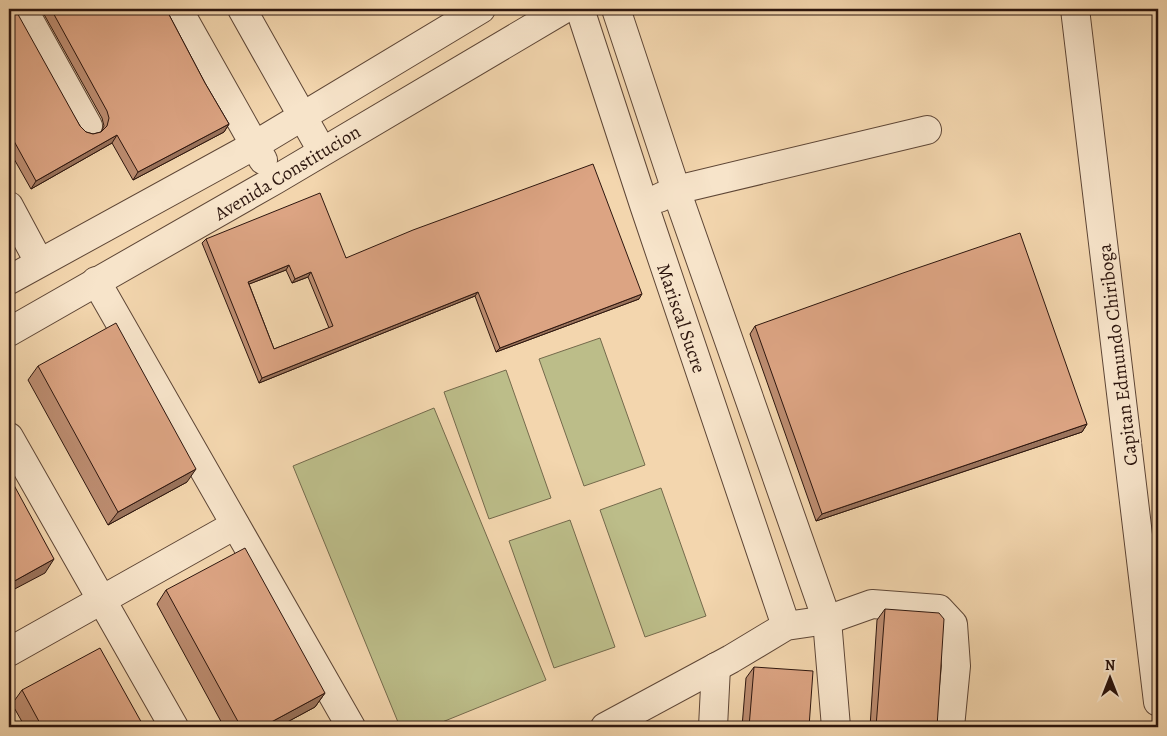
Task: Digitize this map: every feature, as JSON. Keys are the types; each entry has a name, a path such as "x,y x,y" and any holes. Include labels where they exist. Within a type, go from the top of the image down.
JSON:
{"street":[{"path":"23,9 88,126"},
{"path":"178,9 275,180"},
{"path":"242,9 322,151"},
{"name":"Avenida Constitucion","path":"9,280 255,145 482,9"},
{"name":"Avenida Constitucion","path":"9,332 275,180 564,9"},
{"name":"Mariscal Sucre","path":"580,9 786,626"},
{"name":"Mariscal Sucre","path":"616,9 676,190 827,620 836,727"},
{"name":"Capitan Edmundo Chiriboga","path":"1076,9 1158,702"},
{"path":"644,205 676,190 927,130"},
{"path":"9,206 39,262"},
{"path":"96,282 351,727"},
{"path":"9,437 174,727"},
{"path":"9,652 235,525"},
{"path":"606,727 716,667 786,626 827,620 872,604 938,609 953,624 956,666 950,727"},
{"path":"713,727 716,667"}],"green space":[{"path":"600,338 645,465 584,486 539,359"},
{"path":"506,370 551,498 489,519 444,392"},
{"path":"434,408 546,680 430,727 400,727 293,466"},
{"path":"661,488 706,616 645,637 600,510"},
{"path":"570,520 615,647 554,668 509,541"}],"building":[{"path":"9,9 15,9 80,126 86,132 93,134 101,132 107,126 109,118 107,111 51,9 166,9 229,124 138,172 117,135 36,181 9,132"},
{"path":"593,164 642,294 500,348 478,292 262,378 206,239 320,193 346,258 413,230","holes":["289,265 295,279 311,272 333,326 274,349 248,282"]},
{"path":"1020,233 1087,424 822,514 755,326"},
{"path":"116,323 196,469 118,512 38,366"},
{"path":"9,476 54,559 9,584"},
{"path":"245,548 325,693 262,727 241,727 166,590"},
{"path":"885,609 939,613 944,619 937,727 876,727"},
{"path":"100,648 144,727 42,727 22,690"},
{"path":"754,667 813,671 809,727 749,727"}]}
